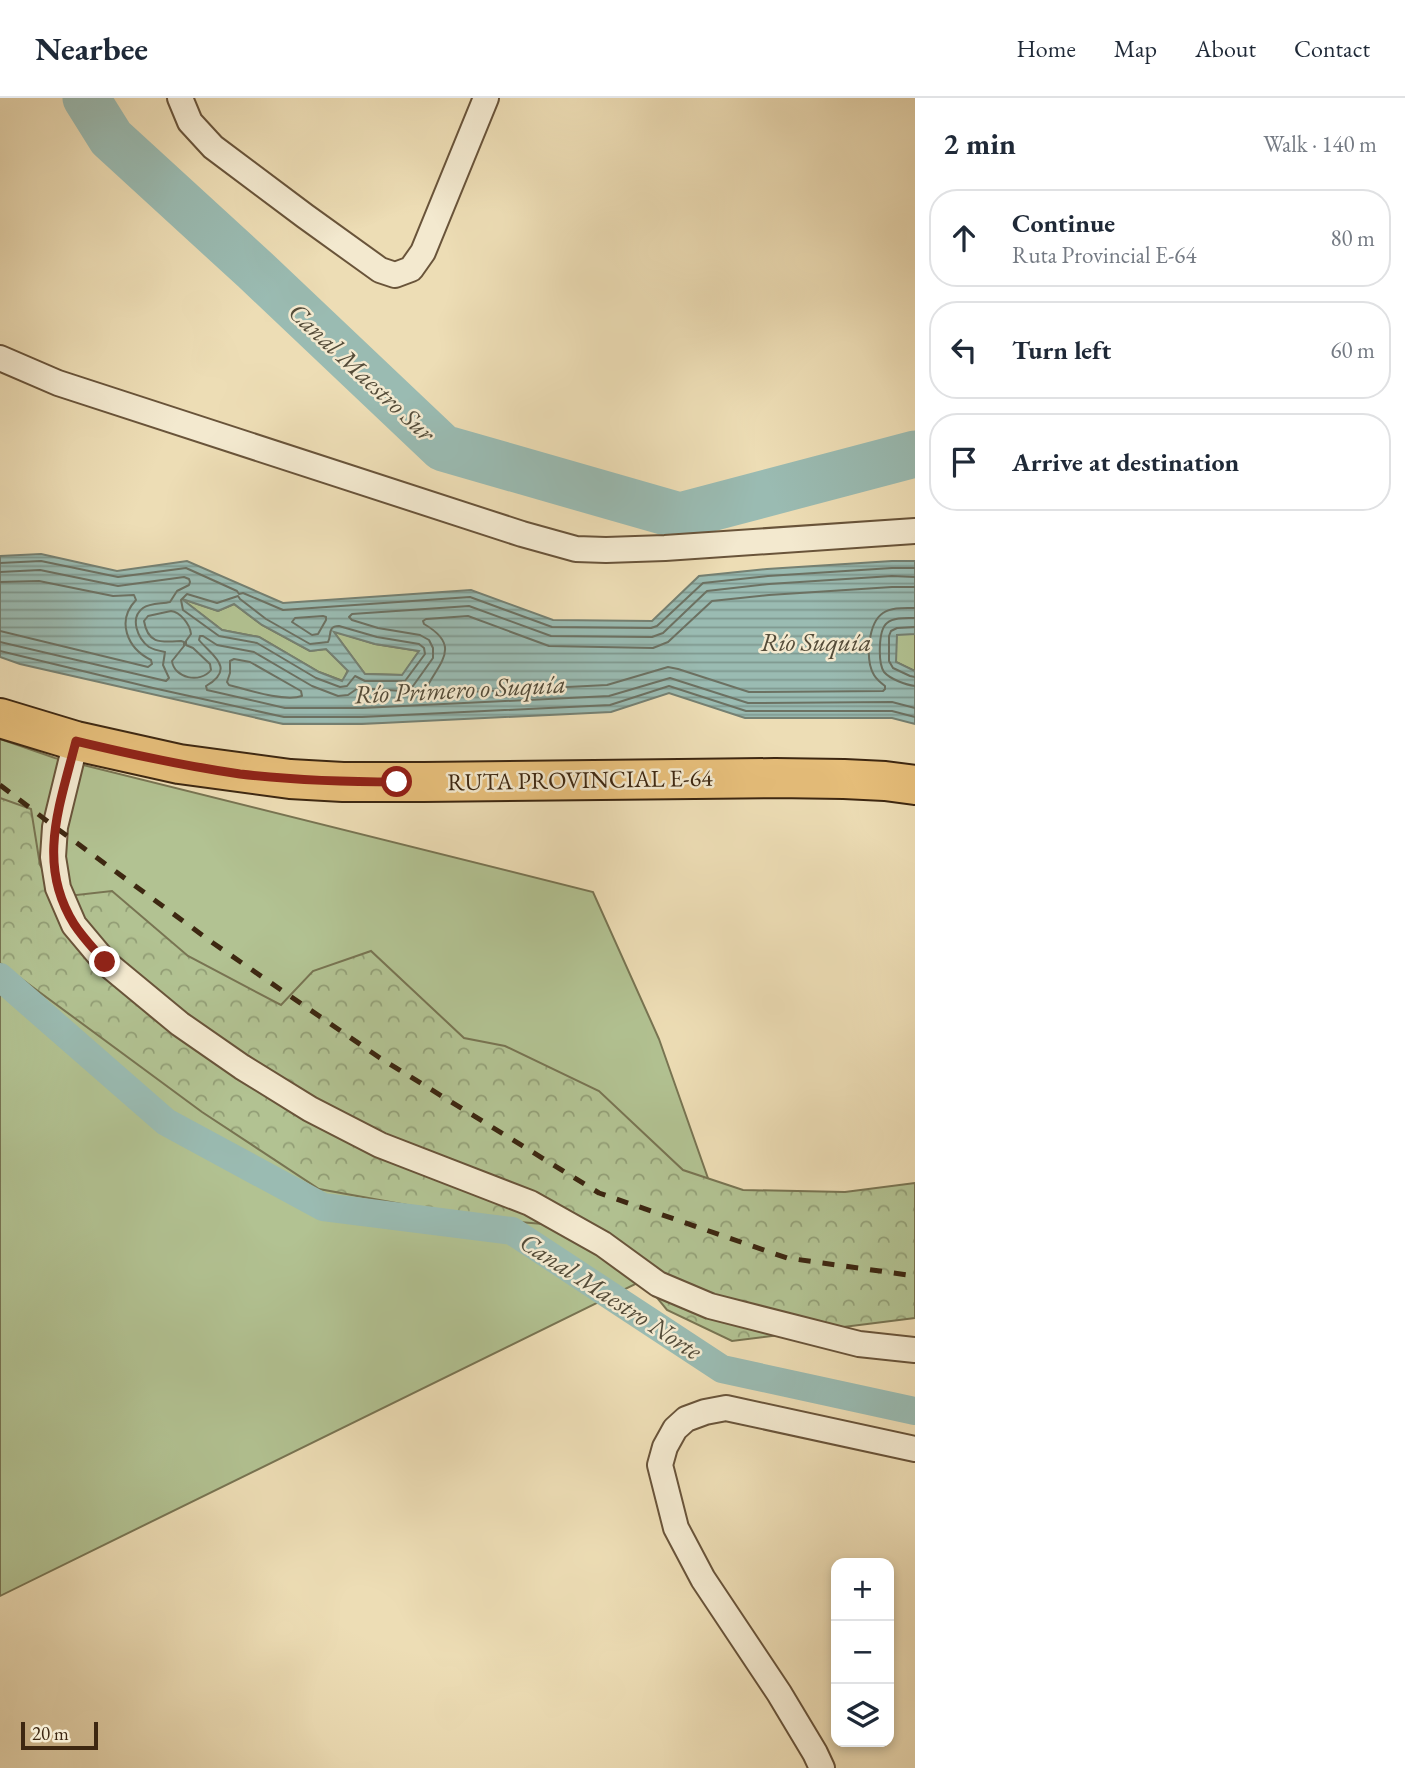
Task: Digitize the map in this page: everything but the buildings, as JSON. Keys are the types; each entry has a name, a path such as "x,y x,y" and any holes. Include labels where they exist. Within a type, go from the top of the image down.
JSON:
{"main road":[{"name":"RUTA PROVINCIAL E-64","path":"0,718 76,741 178,764 239,774 316,780 436,782 789,778 871,780 915,785"}],"street":[{"path":"180,98 190,121 213,147 380,270 395,275 411,269 423,252 486,98"},
{"path":"0,358 58,383 444,509 576,549 666,548 915,531"},
{"path":"76,741 55,827 53,857 58,888 74,925 105,962 180,1024 310,1109 380,1145 530,1203 603,1244 658,1284 710,1306 859,1344 915,1350"},
{"path":"822,1768 779,1693 703,1579 676,1528 660,1465 665,1447 675,1429 686,1419 726,1408 915,1449"}],"green space":[{"path":"180,598 218,611 234,604 262,625 310,651 326,649 348,670 343,681 319,672 259,637 222,630"},
{"path":"333,631 375,644 419,651 403,675 365,674"},
{"path":"896,634 915,634 915,671 896,662"},
{"path":"0,739 55,758 593,892 659,1039 729,1238 0,1596"},
{"path":"0,798 31,809 40,865 59,897 112,891 188,956 281,1005 313,971 371,951 464,1038 505,1046 599,1091 683,1170 743,1190 845,1192 915,1183 915,1318 732,1341 667,1310 601,1229 484,1219 319,1189 202,1112 0,963"}],"water":[{"name":"Río Suquía","path":"41,554 117,571 187,561 283,603 471,590 553,620 652,621 699,576 767,569 915,561 915,634 897,635 896,662 915,671 915,724 892,718 745,718 669,693 611,712 362,724 283,724 20,664 0,657 0,556","holes":["182,599 218,611 234,604 262,625 310,651 326,649 348,671 342,681 319,672 259,637 222,630","334,632 375,644 419,651 402,675 365,674"]}],"waterway":[{"name":"Canal Maestro Sur","path":"86,98 111,138 443,448 680,516 915,454"},
{"name":"Canal Maestro Norte","path":"0,977 166,1122 323,1207 512,1231 722,1369 915,1411"}],"railway":[{"path":"0,785 213,943 380,1058 599,1193 787,1258 915,1276"}],"route":[{"path":"105,962 74,925 58,888 53,857 55,827 76,741 178,764 239,774 343,782 397,782"}],"water label":[{"name":"Río Primero o Suquía","path":"460,689"}]}
